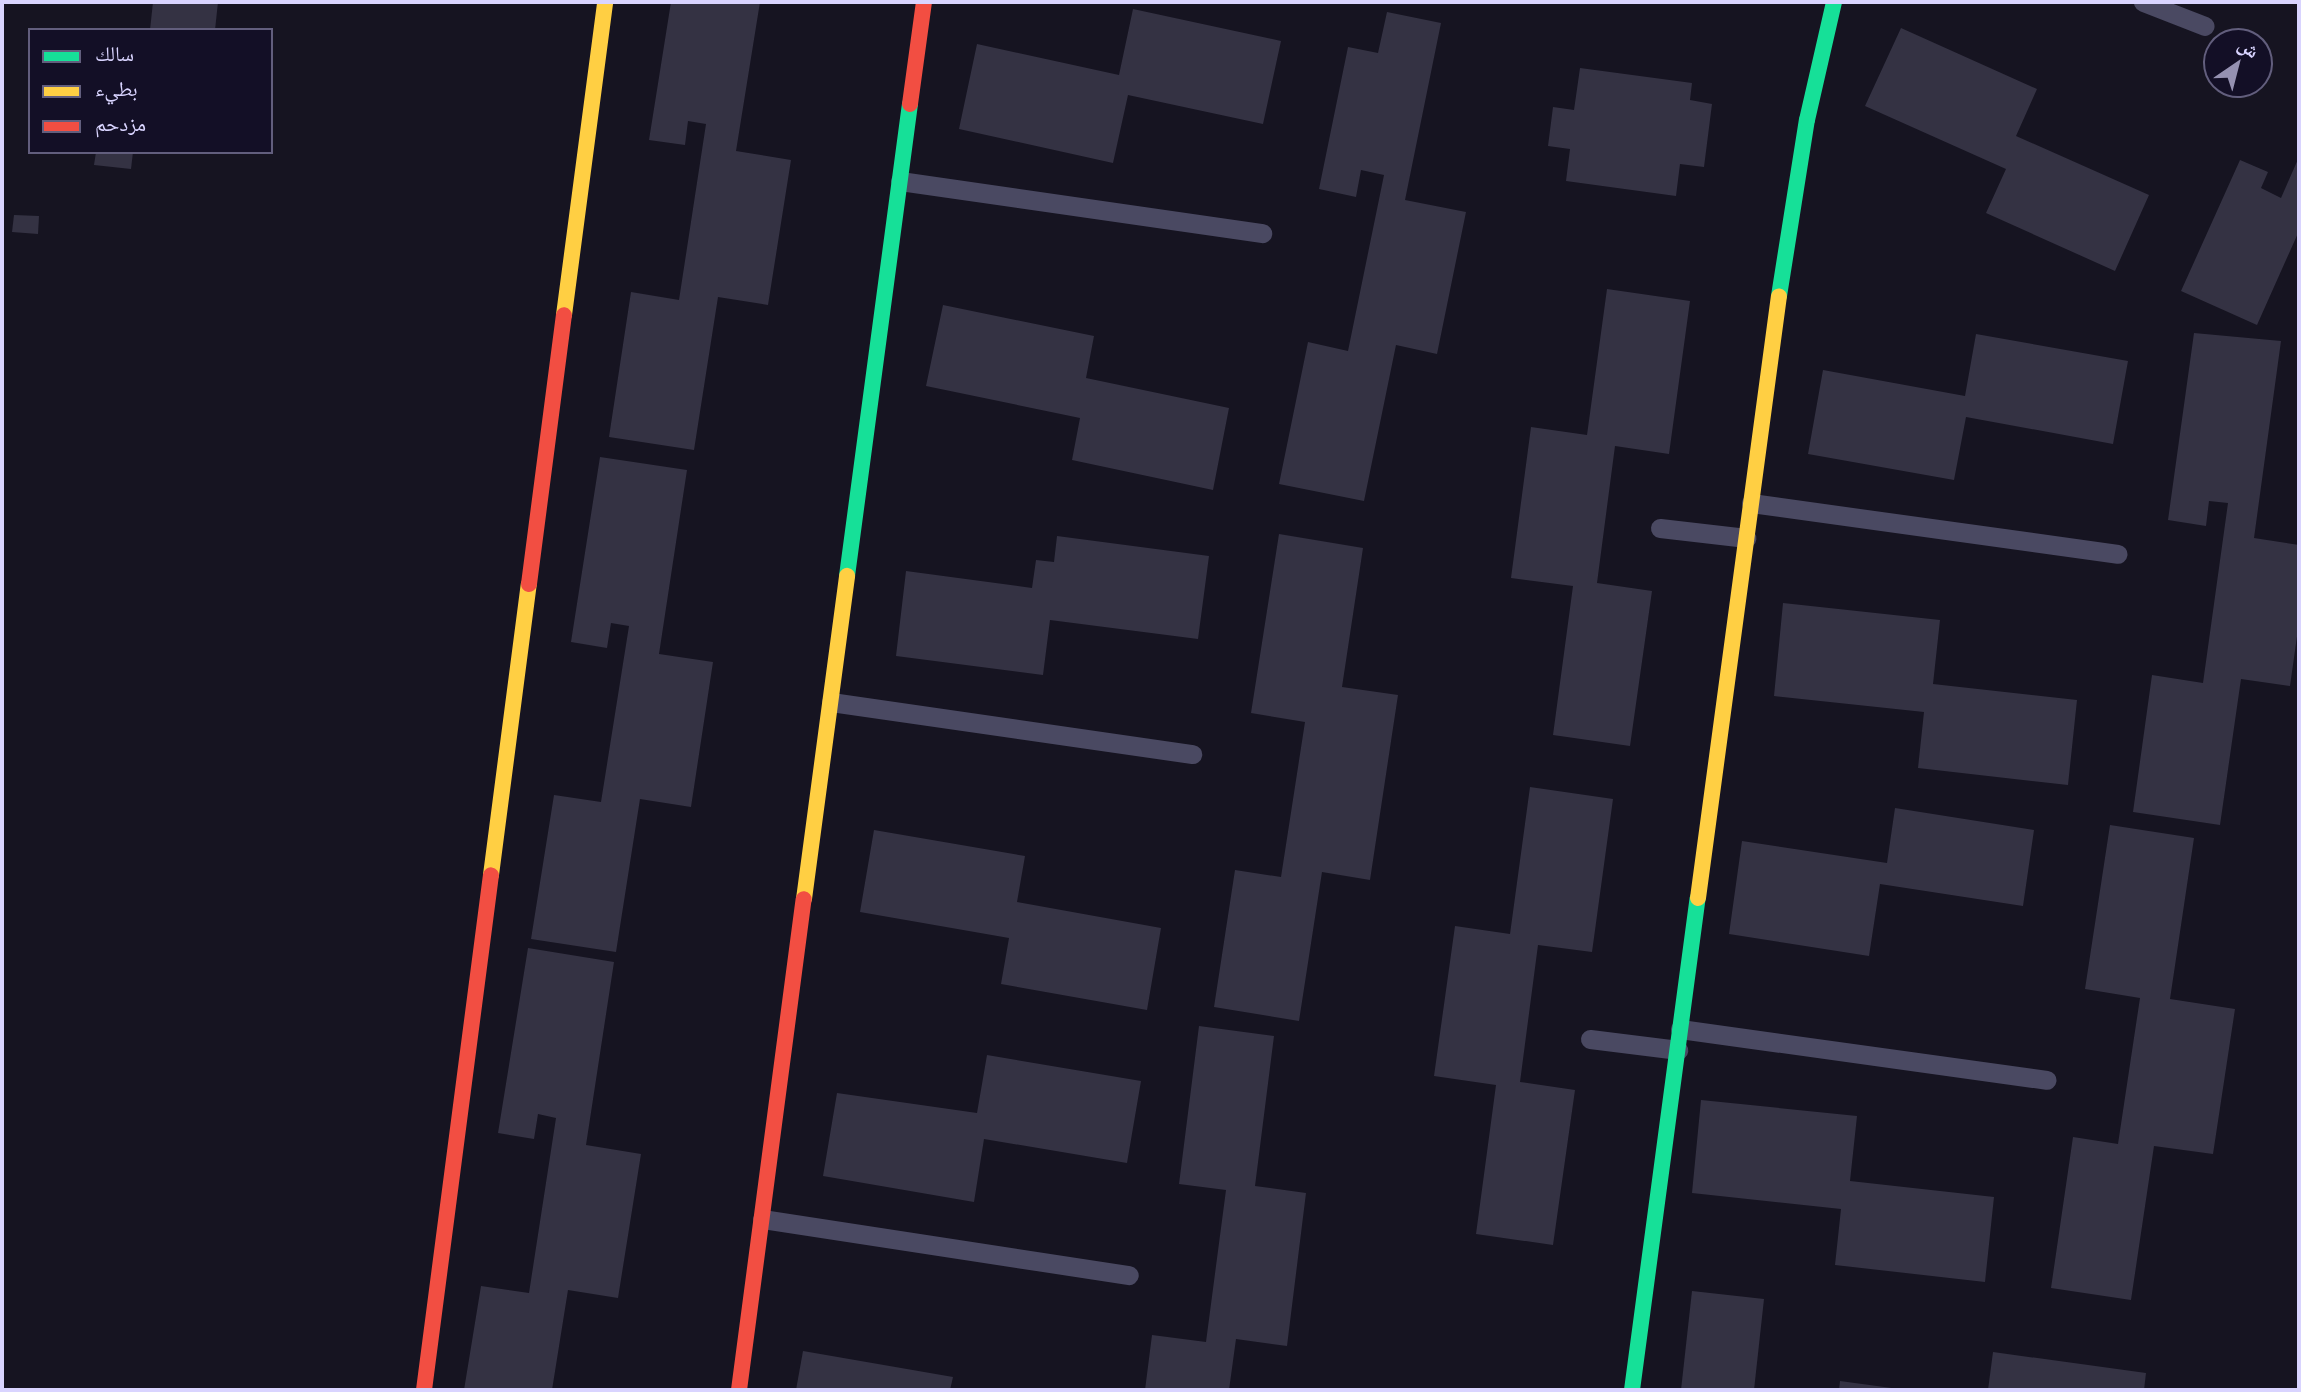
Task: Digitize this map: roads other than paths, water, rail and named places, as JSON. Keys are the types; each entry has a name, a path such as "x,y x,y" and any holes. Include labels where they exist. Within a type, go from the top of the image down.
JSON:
{"street":[{"path":"424,1390 605,2"},
{"path":"739,1390 924,2"},
{"path":"1632,1390 1786,245 1807,120 1834,2"}],"lane":[{"path":"2143,2 2205,26"},
{"path":"900,181 1262,233"},
{"path":"1751,503 2117,554"},
{"path":"1660,528 1746,538"},
{"path":"831,702 1192,754"},
{"path":"1680,1029 2046,1080"},
{"path":"1590,1040 1678,1050"},
{"path":"762,1219 1129,1275"}]}
